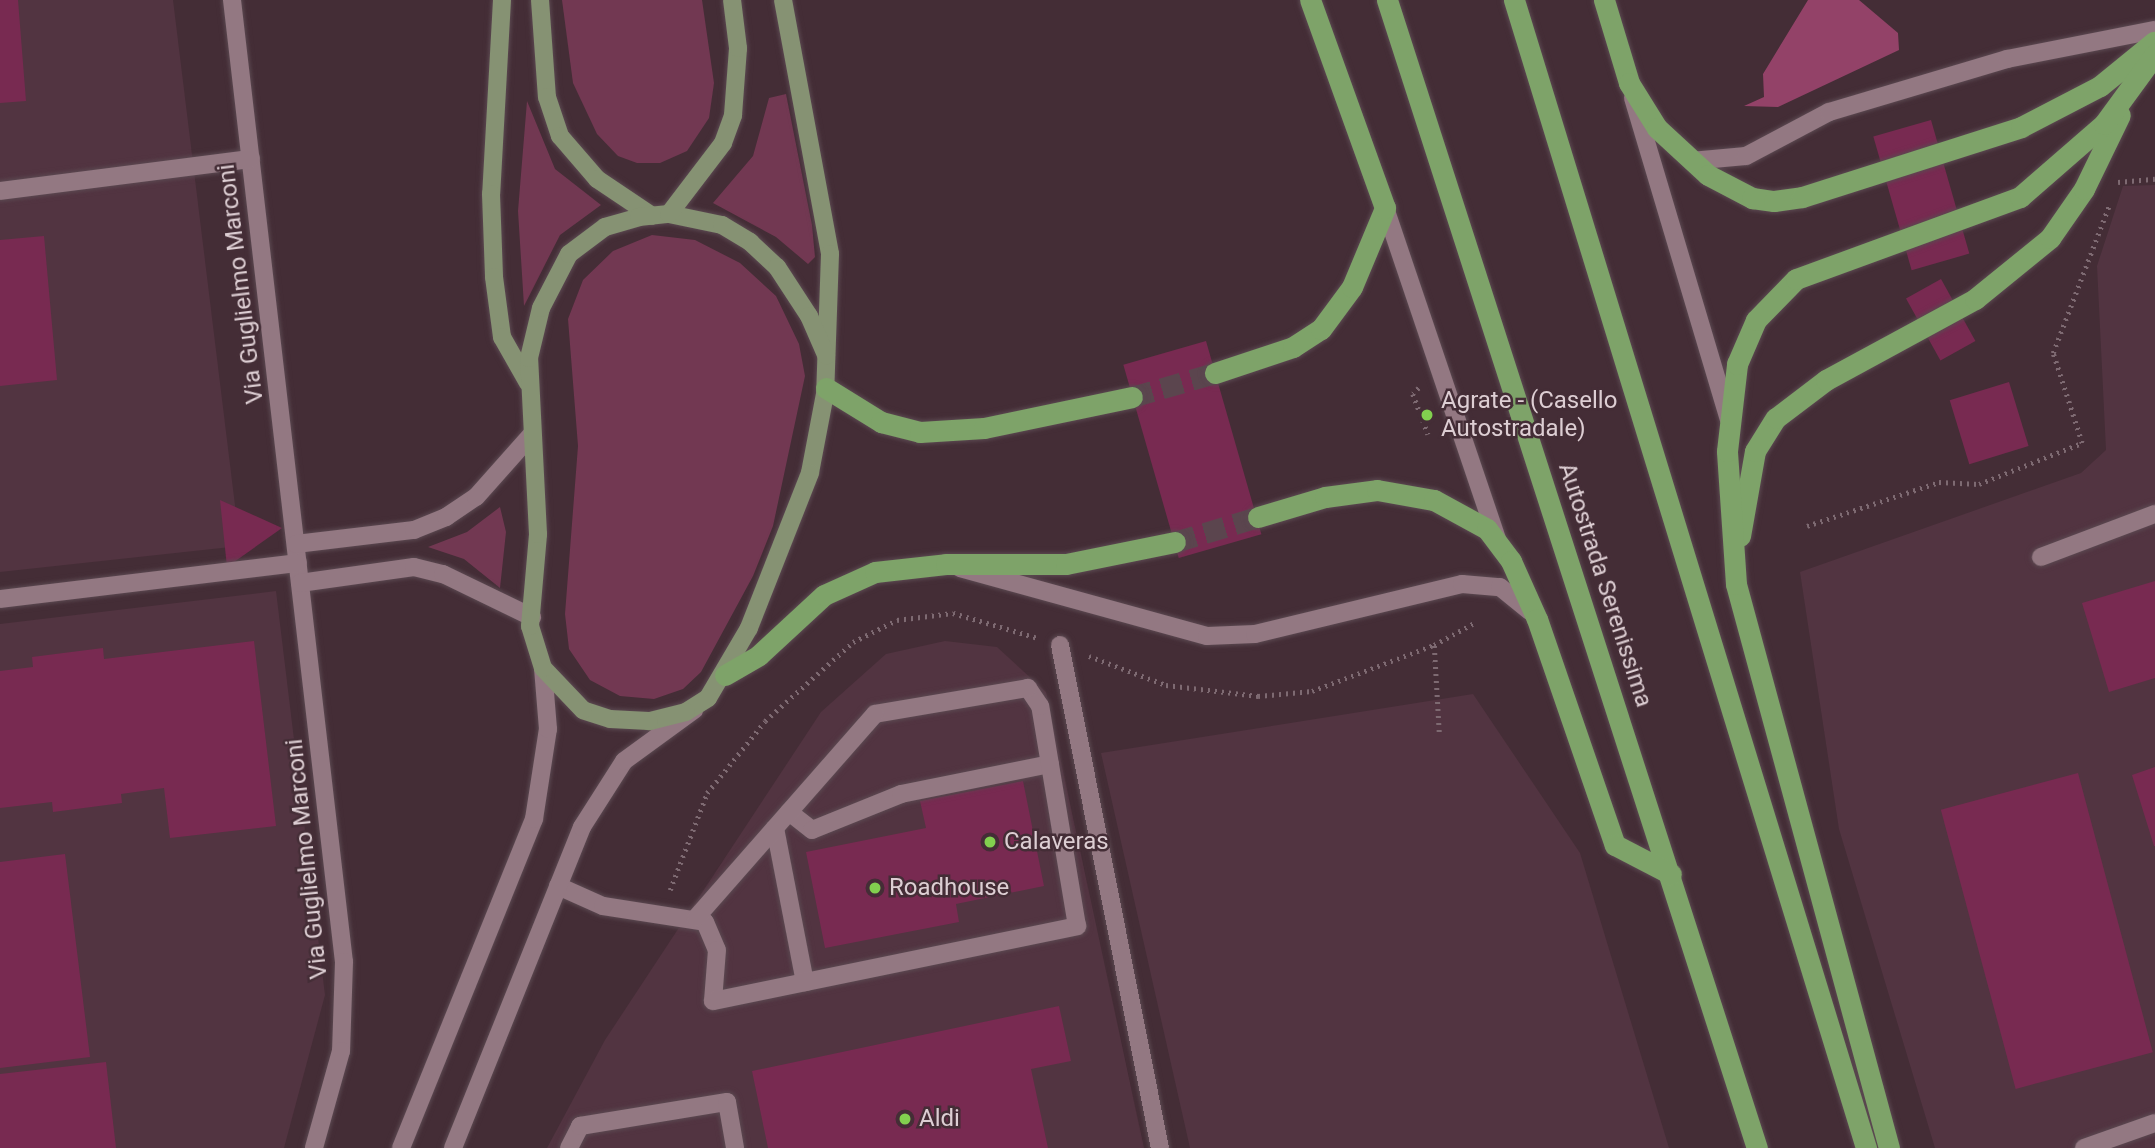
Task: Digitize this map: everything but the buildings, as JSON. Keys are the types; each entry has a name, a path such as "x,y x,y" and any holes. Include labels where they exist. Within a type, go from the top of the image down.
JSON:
{"highway":[{"path":"1215,373 1293,347 1321,329 1352,287 1385,208 1310,0"},
{"name":"Autostrada Serenissima","path":"1387,0 1671,874 1757,1148"},
{"path":"1514,0 1866,1148"},
{"path":"1604,0 1629,83 1657,128 1691,161 1752,198 1802,197 2021,127 2100,86 2155,41"},
{"path":"1736,584 1747,477 1764,433 1826,380 1975,299 2050,238 2084,189 2129,94 2155,54"},
{"path":"1889,1148 1736,584 1727,492 1729,420 1743,346 1755,320 1783,288 1828,263 2020,197 2080,147 2129,94"},
{"path":"825,388 881,422 920,432 984,428 1132,397"},
{"path":"1258,517 1351,492 1398,492 1451,507 1497,539 1537,619 1615,845 1671,874"},
{"path":"725,675 759,654 824,594 855,579 946,564 1066,564 1175,542"}],"main road":[{"path":"502,0 492,194 494,277 502,337 528,383"},
{"path":"540,0 545,84 560,136 597,179 661,215 722,225 762,251 800,301 826,355"},
{"path":"732,0 737,91 729,130 661,215 605,227 569,254 537,318 528,383 538,534 532,617 543,668 566,697 601,718 649,721 700,706 725,675 799,506 816,451 825,388 827,221 783,0"}],"street":[{"name":"Via Guglielmo Marconi","path":"232,0 345,982 341,1051 314,1148"},
{"path":"1691,161 1746,156 1829,112 2007,59 2155,30"},
{"path":"1629,83 1729,420"},
{"path":"0,191 251,159"},
{"path":"1385,208 1497,539"},
{"path":"296,544 414,530 446,517 476,497 531,435"},
{"path":"2041,557 2155,514"},
{"path":"0,599 298,563"},
{"path":"946,564 1207,636 1255,634 1461,584 1513,593 1537,619"},
{"path":"300,583 414,567 443,574 532,617"},
{"path":"1060,645 1160,1148"},
{"path":"401,1148 534,819 548,729 543,668"},
{"path":"558,886 603,906 696,918 715,938 713,1001 1077,926 1040,706 1028,688 875,714 696,918"},
{"path":"453,1148 582,827 624,761 700,706"},
{"path":"789,812 812,830 901,794 1050,764"},
{"path":"775,828 805,982"},
{"path":"569,1148 580,1126 727,1102 735,1148"},
{"path":"2084,1148 2155,1123"}],"path":[{"path":"1807,526 1940,481 1979,484 2082,443 2053,354 2119,181 2155,179"},
{"path":"1439,732 1434,645 1476,622"}],"shaded area":[{"path":"0,0 173,0 240,546 0,572"},
{"path":"562,0 702,0 714,83 709,118 687,151 660,163 637,163 618,156 597,134 573,83"},
{"path":"1808,0 1859,0 1898,33 1899,50 1778,107 1744,106 1764,97 1763,74"},
{"path":"786,94 812,225 815,257 808,264 776,237 713,203 753,156 769,98"},
{"path":"527,101 555,169 601,205 560,235 524,306 518,211"},
{"path":"2155,185 2155,1148 1935,1148 1839,829 1800,572 2081,473 2106,450 2097,266 2123,186"},
{"path":"652,235 695,240 740,263 776,296 799,344 805,376 773,526 753,576 701,672 683,689 654,699 620,696 590,680 569,649 565,614 578,446 568,319 583,280 613,251"},
{"path":"500,507 506,532 500,588 464,559 428,547 467,532"},
{"path":"276,591 325,995 284,1148 0,1148 0,624"},
{"path":"945,641 997,647 1046,692 1144,1148 547,1148 605,1040 821,712 886,654"},
{"path":"1473,694 1580,853 1669,1148 1190,1148 1101,753"}],"tunnel":[{"path":"1132,397 1215,373"},
{"path":"1175,542 1258,517"}],"place":[{"name":"Agrate - (Casello Autostradale)","path":"1427,415"},
{"name":"Calaveras","path":"990,842"},
{"name":"Roadhouse","path":"875,888"},
{"name":"Aldi","path":"905,1119"}]}
